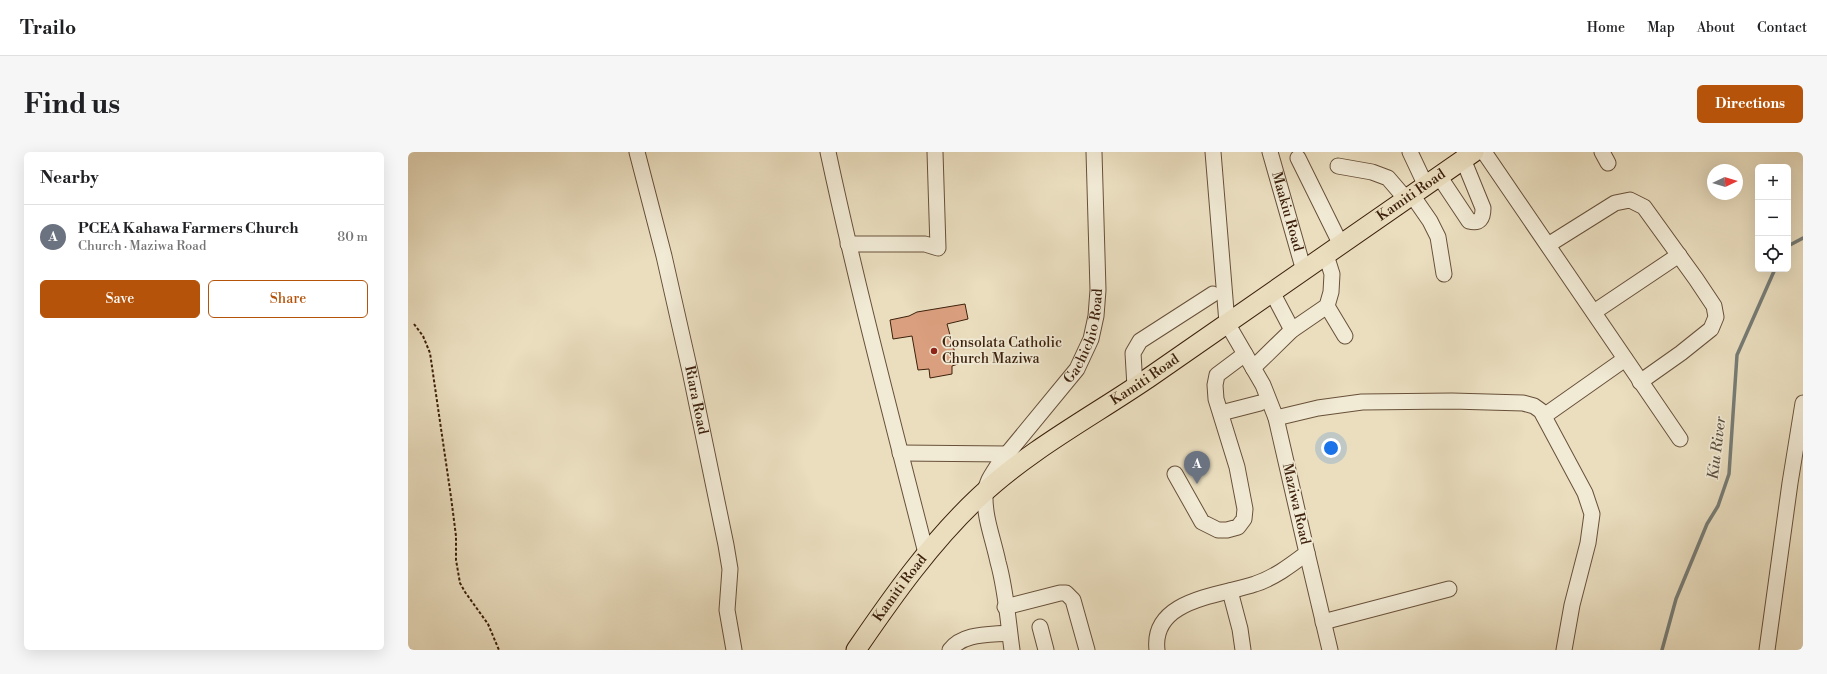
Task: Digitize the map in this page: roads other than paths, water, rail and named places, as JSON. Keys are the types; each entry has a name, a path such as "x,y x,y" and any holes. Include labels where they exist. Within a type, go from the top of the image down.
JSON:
{"main road":[{"name":"Kamiti Road","path":"856,650 926,553 945,531 985,491 1009,471 1304,271 1421,189 1482,154"}],"street":[{"name":"Riara Road","path":"637,152 664,256 690,371 726,545 730,569 728,617 734,650"},
{"path":"828,152 848,244 926,553"},
{"path":"848,244 925,244 938,248 935,152"},
{"name":"Gachichio Road","path":"985,491 990,478 1007,454 1077,369 1091,339 1096,316 1098,290 1094,152"},
{"path":"1213,152 1227,323"},
{"name":"Maakiu Road","path":"1270,152 1304,271"},
{"path":"1410,152 1430,221 1438,237 1444,274"},
{"path":"1338,166 1372,172 1421,189 1469,221 1476,222 1480,221 1483,217 1482,154"},
{"path":"1482,154 1548,245 1680,439"},
{"path":"1298,158 1341,245"},
{"path":"1548,245 1615,203 1630,200 1644,207 1714,306 1716,317 1711,329 1681,353 1640,382"},
{"path":"1253,368 1292,330 1327,306 1331,292 1332,274 1326,255"},
{"path":"1594,312 1679,255"},
{"path":"1272,292 1292,330"},
{"path":"1135,386 1133,353 1140,341 1213,294"},
{"path":"1327,306 1344,336"},
{"name":"Maziwa Road","path":"1157,650 1156,642 1160,625 1169,614 1185,604 1256,584 1273,576 1307,553 1276,418 1263,385 1227,323"},
{"path":"1175,474 1202,522 1218,530 1228,530 1238,527 1244,518 1245,509 1237,467 1221,413 1215,385 1217,375 1245,354"},
{"path":"1544,416 1625,359"},
{"path":"1276,418 1318,408 1362,402 1452,401 1523,403 1534,406 1541,411 1585,493 1592,514 1588,543 1572,605 1564,650"},
{"path":"1221,413 1260,403"},
{"path":"1767,650 1790,483 1803,403"},
{"path":"900,453 1007,454"},
{"path":"985,491 989,532 998,562 1012,650"},
{"path":"1307,553 1330,650"},
{"path":"1323,622 1450,589"},
{"path":"1230,591 1240,629 1243,650"},
{"path":"1005,607 1060,593 1066,594 1073,600 1087,650"},
{"path":"1040,627 1046,650"},
{"path":"950,650 954,644 962,639 1009,633"}],"waterway":[{"name":"Kiu River","path":"1791,244 1803,238"},
{"name":"Kiu River","path":"1662,650 1676,599 1707,524 1718,506 1729,474 1737,355 1774,272"}],"place":[{"name":"Consolata Catholic Church Maziwa","path":"934,351"},
{"name":"PCEA Kahawa Farmers Church","path":"1197,484"}]}
